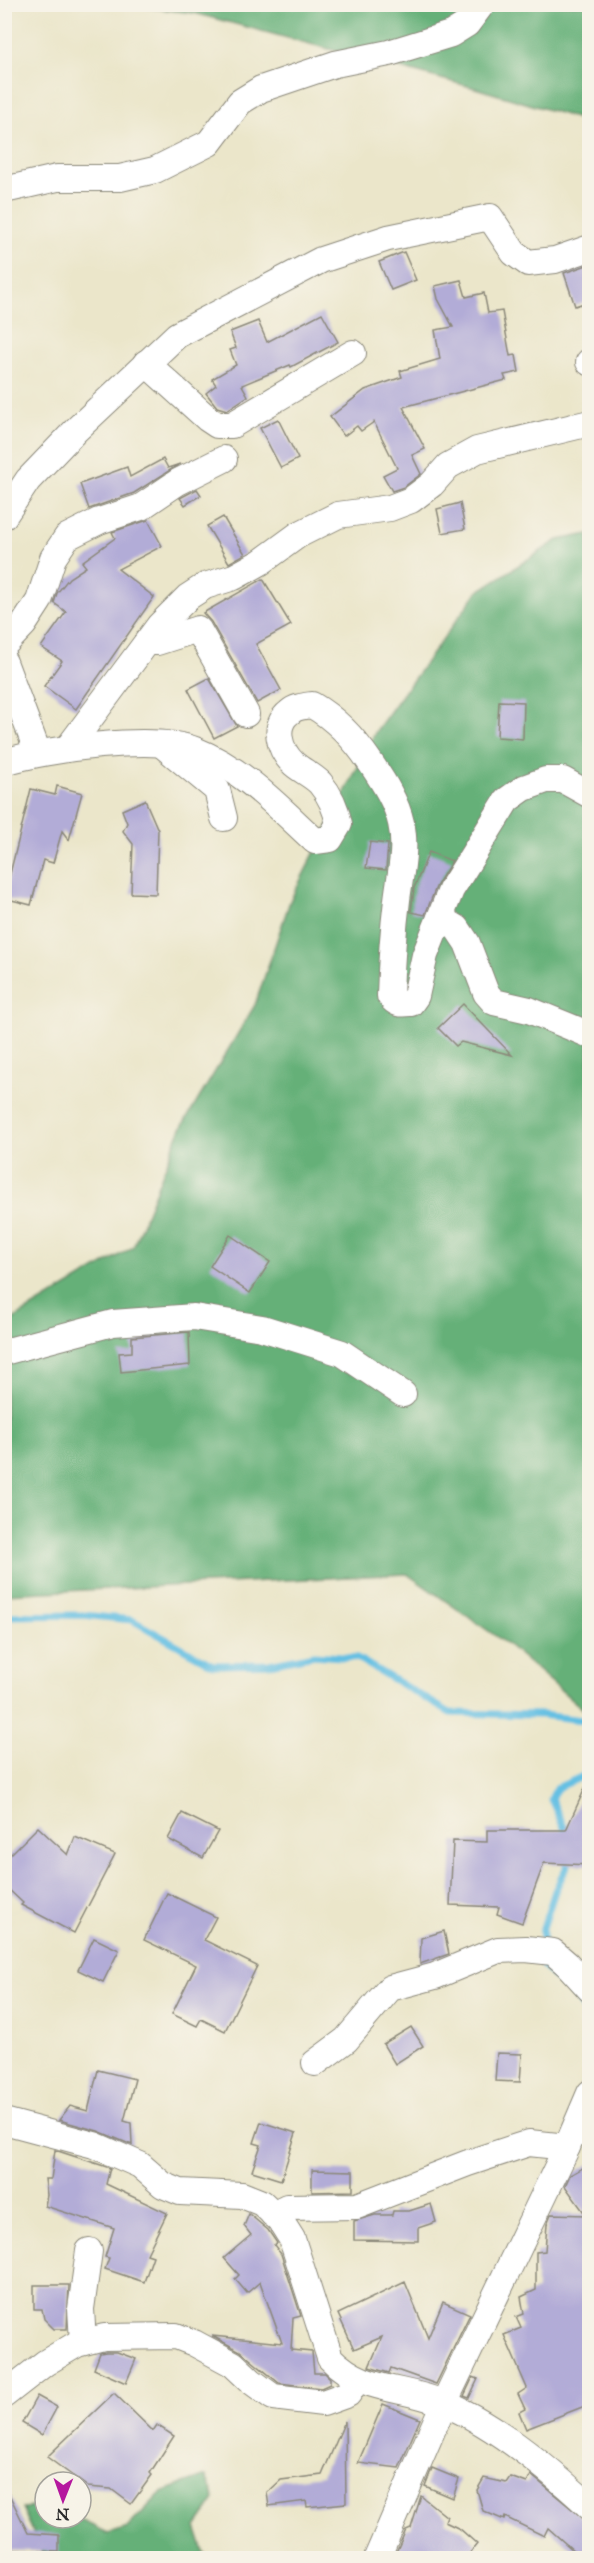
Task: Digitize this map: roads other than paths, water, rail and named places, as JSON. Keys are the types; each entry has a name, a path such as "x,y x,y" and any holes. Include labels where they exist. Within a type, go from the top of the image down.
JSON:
{"street":[{"path":"4,190 57,178 120,178 155,170 209,143 240,102 261,89 335,64 389,53 451,34 467,24 482,4"},
{"path":"4,516 28,480 177,335 246,297 321,260 388,238 490,217 514,253 528,263 555,260 590,249"},
{"path":"146,363 208,419 224,426 232,425 353,353"},
{"path":"68,748 159,626 188,597 205,586 234,576 261,562 298,535 338,515 390,508 411,500 432,484 448,466 477,450 590,423"},
{"path":"4,645 24,624 39,601 53,558 67,537 99,521 141,507 178,482 224,459"},
{"path":"148,642 157,642 198,628 246,714"},
{"path":"4,662 38,753"},
{"path":"4,762 68,748 164,746 194,750 265,792 315,841 330,839 339,824 336,805 318,782 294,764 284,753 279,734 280,721 291,710 312,705 324,711 362,750 385,785 401,823 403,855 390,996 394,1002 401,1004 411,1003 416,996 425,955 451,890 507,800 524,788 546,780 563,780 590,795"},
{"path":"164,746 217,790 224,818"},
{"path":"440,918 457,928 467,943 486,993 494,1002 529,1010 590,1035"},
{"path":"4,1352 113,1323 194,1317 262,1328 342,1353 403,1394"},
{"path":"315,2062 346,2040 390,1988 435,1976 498,1950 526,1949 553,1952 590,1989"},
{"path":"376,2559 444,2403 590,2093"},
{"path":"4,2121 94,2145 140,2165 163,2185 180,2192 242,2195 262,2204 273,2214 292,2239 330,2358 343,2371 357,2379 444,2403 510,2440 590,2507"},
{"path":"273,2214 287,2207 357,2206 468,2163 529,2143 567,2146"},
{"path":"83,2342 81,2309 89,2251"},
{"path":"4,2395 45,2363 83,2342 104,2337 176,2336 233,2364 251,2382 273,2397 322,2403 348,2394 357,2379"}],"waterway":[{"path":"4,1616 83,1615 132,1620 213,1665 269,1664 314,1655 357,1658 450,1713 542,1715 590,1721"},
{"path":"569,1838 551,1799 557,1788 590,1773"},
{"path":"571,1858 555,1891 543,1928 542,1964 578,1999 583,2007 590,2032"}]}
